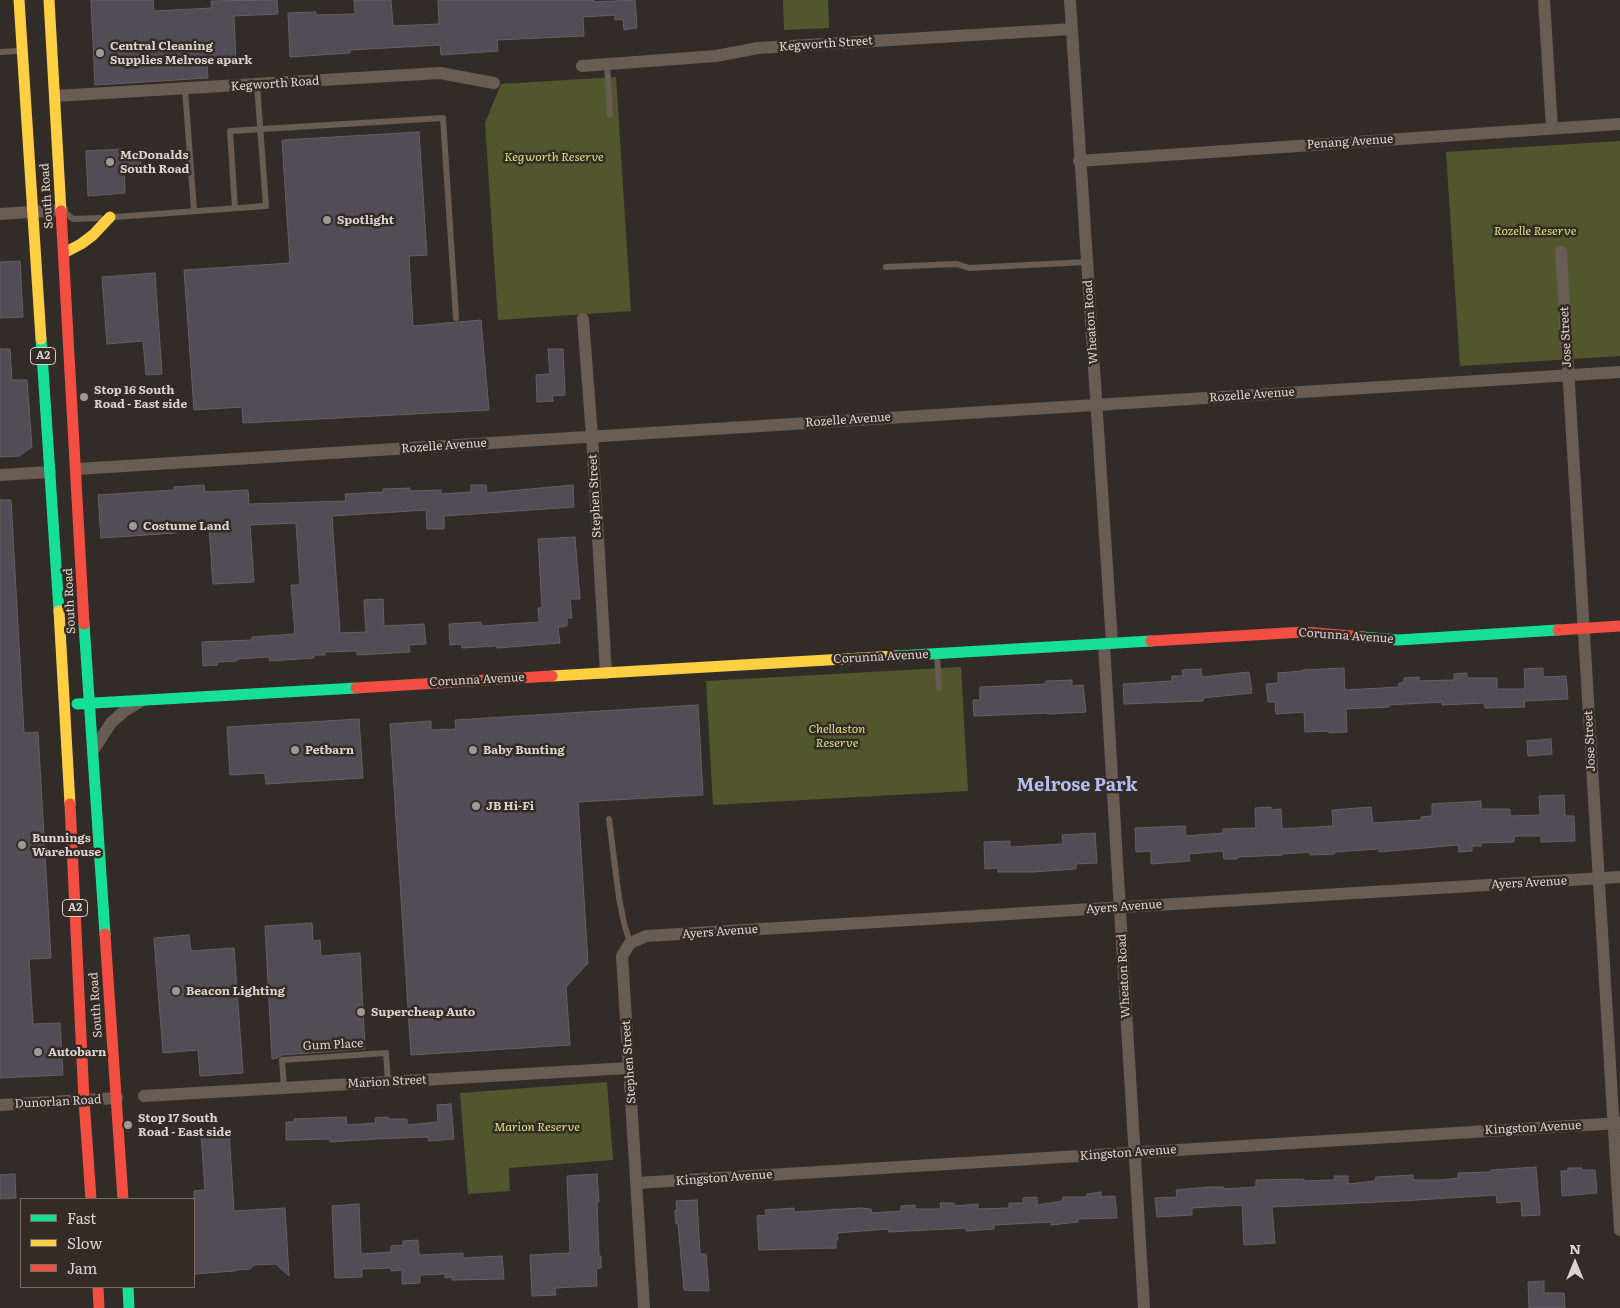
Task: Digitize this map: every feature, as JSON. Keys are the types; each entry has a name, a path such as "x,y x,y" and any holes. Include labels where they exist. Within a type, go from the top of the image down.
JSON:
{"main road":[{"name":"South Road","path":"19,0 65,704 84,1100 91,1198"},
{"name":"South Road","path":"49,0 89,703 123,1198"},
{"path":"64,253 93,235 110,217"},
{"name":"Corunna Avenue","path":"65,704 1304,632 1398,640 1620,626"},
{"path":"98,1288 99,1308"},
{"path":"128,1288 129,1308"}],"street":[{"name":"Wheaton Road","path":"1070,0 1079,161 1097,404 1120,907 1144,1308"},
{"path":"1544,0 1552,128"},
{"name":"Kegworth Street","path":"582,66 716,56 758,48 1072,29"},
{"name":"Kegworth Road","path":"55,96 440,73 494,83"},
{"name":"Penang Avenue","path":"1079,161 1620,124"},
{"path":"0,214 62,210"},
{"name":"Jose Street","path":"1560,252 1599,878 1617,1123 1620,1230"},
{"name":"Stephen Street","path":"583,319 606,673"},
{"name":"Rozelle Avenue","path":"76,469 1620,372"},
{"path":"0,475 50,472"},
{"name":"Corunna Avenue","path":"93,751 111,723 123,712 143,700"},
{"name":"Ayers Avenue","path":"630,943 646,936 1620,877"},
{"name":"Stephen Street","path":"630,943 622,956 644,1308"},
{"name":"Marion Street","path":"144,1096 629,1068"},
{"name":"Dunorlan Road","path":"0,1105 117,1098"},
{"name":"Kingston Avenue","path":"637,1183 1617,1123"}],"lane":[{"path":"0,52 23,51"},
{"path":"607,64 610,114"},
{"path":"62,210 73,219 266,206 257,85"},
{"path":"185,89 194,210"},
{"path":"235,208 230,131 443,118 456,318"},
{"path":"886,267 957,264 969,268 1087,262"},
{"path":"937,654 939,688"},
{"path":"609,820 619,898 630,943"},
{"name":"Gum Place","path":"284,1088 282,1060 386,1053 388,1082"}],"green space":[{"path":"783,0 828,0 829,28 784,30"},
{"name":"Kegworth Reserve","path":"616,77 631,311 498,320 485,123 501,84"},
{"name":"Rozelle Reserve","path":"1620,141 1620,356 1460,366 1446,152"},
{"name":"Chellaston Reserve","path":"961,667 968,791 713,805 706,681"},
{"name":"Marion Reserve","path":"607,1082 613,1160 509,1168 510,1191 468,1194 460,1093"}],"building":[{"path":"91,0 153,0 154,11 212,8 211,1 277,0 278,14 234,16 236,61 207,63 208,78 95,85"},
{"path":"354,0 391,0 393,26 439,24 438,0 594,0 594,2 635,0 637,28 624,30 623,19 615,20 615,15 583,17 584,36 497,40 498,51 441,55 440,45 350,50 350,53 290,57 288,13 316,12 316,15 355,14"},
{"path":"419,132 427,255 409,256 413,326 481,320 489,410 243,423 242,407 194,410 184,270 290,263 282,140"},
{"path":"121,149 121,156 140,154 141,169 124,170 125,193 88,196 86,151"},
{"path":"20,261 23,317 0,318 0,262"},
{"path":"155,273 162,374 146,375 143,341 107,344 102,277"},
{"path":"0,349 10,349 12,380 27,380 32,447 19,456 0,457"},
{"path":"548,349 563,349 565,395 552,396 553,401 537,402 536,375 550,374"},
{"path":"204,485 205,492 248,490 249,504 346,501 345,494 383,492 383,489 410,488 410,491 441,490 441,494 471,492 471,485 486,485 487,493 573,485 574,507 444,516 444,529 427,529 426,510 332,516 340,633 366,632 364,600 383,599 384,626 424,624 426,644 409,645 410,652 357,655 357,651 325,652 325,655 314,655 314,658 270,661 269,657 237,659 237,661 217,662 217,665 203,666 202,642 252,640 252,637 295,634 291,585 300,585 296,523 250,525 254,582 213,584 209,528 176,530 176,533 101,538 98,495 174,490 174,487"},
{"name":"Bunnings Warehouse","path":"0,500 11,500 24,733 38,732 51,958 29,959 33,1024 60,1023 63,1075 0,1078"},
{"path":"575,537 580,599 570,599 572,618 567,618 567,626 558,627 560,643 497,648 497,646 462,648 462,644 450,645 449,624 481,622 481,626 539,622 538,608 542,608 538,539"},
{"path":"1344,668 1345,690 1399,687 1399,683 1404,683 1404,678 1419,677 1419,681 1454,680 1454,674 1467,673 1467,678 1497,678 1497,689 1525,689 1524,669 1543,668 1543,677 1566,676 1568,699 1524,701 1525,707 1485,708 1484,703 1442,705 1442,702 1346,709 1347,732 1329,733 1329,731 1305,732 1304,712 1276,714 1275,702 1268,702 1266,684 1278,683 1278,673"},
{"path":"1201,669 1202,677 1249,672 1252,693 1203,698 1203,701 1124,704 1123,684 1172,681 1172,676 1183,676 1182,670"},
{"path":"1072,680 1072,686 1083,685 1086,712 974,716 973,700 980,700 980,687 1046,684 1046,681"},
{"path":"698,705 703,795 578,802 588,963 566,987 570,1045 411,1055 390,724 431,721 431,730 456,729 455,720"},
{"name":"Petbarn","path":"359,719 363,778 266,784 265,773 230,775 227,727"},
{"path":"1551,739 1552,754 1528,756 1527,741"},
{"path":"1564,795 1565,816 1574,816 1575,841 1541,842 1541,836 1514,836 1514,842 1481,843 1481,846 1472,846 1472,851 1459,852 1458,845 1379,852 1379,849 1310,855 1310,852 1237,857 1237,859 1224,859 1223,851 1189,854 1190,861 1151,864 1151,851 1136,852 1135,828 1185,826 1186,836 1223,833 1223,829 1256,828 1255,808 1271,807 1271,810 1281,809 1282,829 1333,826 1332,810 1371,807 1373,823 1421,820 1421,817 1432,816 1432,804 1481,801 1481,809 1510,809 1510,816 1540,815 1539,796"},
{"path":"1095,833 1097,863 1076,864 1076,869 1033,872 998,872 998,868 985,869 984,842 1010,841 1010,847 1063,844 1062,835"},
{"path":"312,923 313,941 320,940 321,956 360,953 365,1049 282,1055 272,1059 265,926"},
{"path":"189,935 191,951 234,948 243,1073 200,1076 198,1050 163,1053 154,938"},
{"path":"451,1104 454,1139 429,1141 428,1137 330,1142 330,1139 286,1140 286,1122 294,1122 294,1119 346,1117 347,1125 376,1123 375,1118 388,1117 388,1119 407,1119 407,1125 438,1122 437,1105"},
{"path":"229,1131 234,1211 285,1208 289,1276 276,1264 254,1265 250,1269 235,1271 195,1274 194,1191 205,1190 201,1134"},
{"path":"1536,1167 1540,1215 1522,1216 1521,1201 1497,1203 1496,1195 1272,1207 1275,1243 1244,1245 1242,1205 1192,1208 1192,1215 1157,1217 1155,1198 1177,1197 1176,1190 1209,1187 1224,1187 1224,1189 1256,1187 1256,1180 1335,1180 1334,1176 1348,1176 1348,1184 1375,1181 1376,1177 1413,1175 1413,1180 1441,1180 1458,1178 1458,1173 1491,1172 1491,1170"},
{"path":"1568,1168 1595,1170 1597,1193 1562,1196 1561,1171 1568,1171"},
{"path":"15,1174 16,1198 0,1199 0,1175"},
{"path":"597,1174 601,1268 596,1269 597,1286 555,1288 556,1295 532,1296 530,1255 570,1253 567,1176"},
{"path":"1101,1192 1101,1197 1115,1196 1117,1218 1078,1219 1078,1222 1051,1225 1051,1222 994,1225 994,1229 966,1231 966,1228 889,1232 888,1229 837,1233 836,1248 759,1250 757,1216 766,1215 765,1210 794,1208 794,1212 860,1208 871,1209 872,1213 901,1211 901,1206 915,1205 915,1209 941,1209 940,1203 954,1203 954,1206 978,1204 978,1209 1009,1208 1009,1203 1023,1203 1023,1198 1037,1197 1037,1205 1062,1201 1063,1197 1087,1197 1087,1194"},
{"path":"697,1200 700,1254 706,1254 709,1291 684,1290 678,1224 676,1224 676,1201"},
{"path":"359,1204 361,1254 391,1252 391,1246 403,1245 403,1241 418,1240 419,1255 463,1253 463,1258 502,1256 504,1279 452,1280 452,1277 445,1278 445,1274 420,1275 420,1283 402,1284 402,1270 391,1271 391,1268 362,1269 362,1277 335,1278 332,1206"},
{"path":"1544,1281 1544,1293 1564,1293 1565,1308 1529,1308 1528,1282"}],"traffic: fast":[{"path":"41,339 59,611"},
{"path":"84,624 105,934"},
{"path":"1363,637 1398,640 1558,630"},
{"path":"896,656 1151,641"},
{"path":"77,704 356,688"},
{"path":"128,1288 129,1308"}],"traffic: slow":[{"path":"19,0 41,339"},
{"path":"49,0 61,211"},
{"path":"64,253 93,235 110,217"},
{"path":"59,611 70,804"},
{"path":"552,676 896,656"}],"traffic: jam":[{"path":"61,211 84,624"},
{"path":"1558,630 1620,626"},
{"path":"1151,641 1304,632 1363,637"},
{"path":"356,688 552,676"},
{"path":"70,804 84,1100 91,1198"},
{"path":"105,934 123,1198"},
{"path":"98,1288 99,1308"}],"place":[{"name":"Central Cleaning Supplies Melrose apark","path":"100,53"},
{"name":"McDonalds South Road","path":"110,162"},
{"name":"Spotlight","path":"327,220"},
{"name":"Stop 16 South Road - East side","path":"84,397"},
{"name":"Costume Land","path":"133,526"},
{"name":"Petbarn","path":"295,750"},
{"name":"Baby Bunting","path":"473,750"},
{"name":"JB Hi-Fi","path":"476,806"},
{"name":"Bunnings Warehouse","path":"22,845"},
{"name":"Beacon Lighting","path":"176,991"},
{"name":"Supercheap Auto","path":"361,1012"},
{"name":"Autobarn","path":"38,1052"},
{"name":"Stop 17 South Road - East side","path":"128,1125"}],"district":[{"name":"Melrose Park","path":"1077,786"}]}
